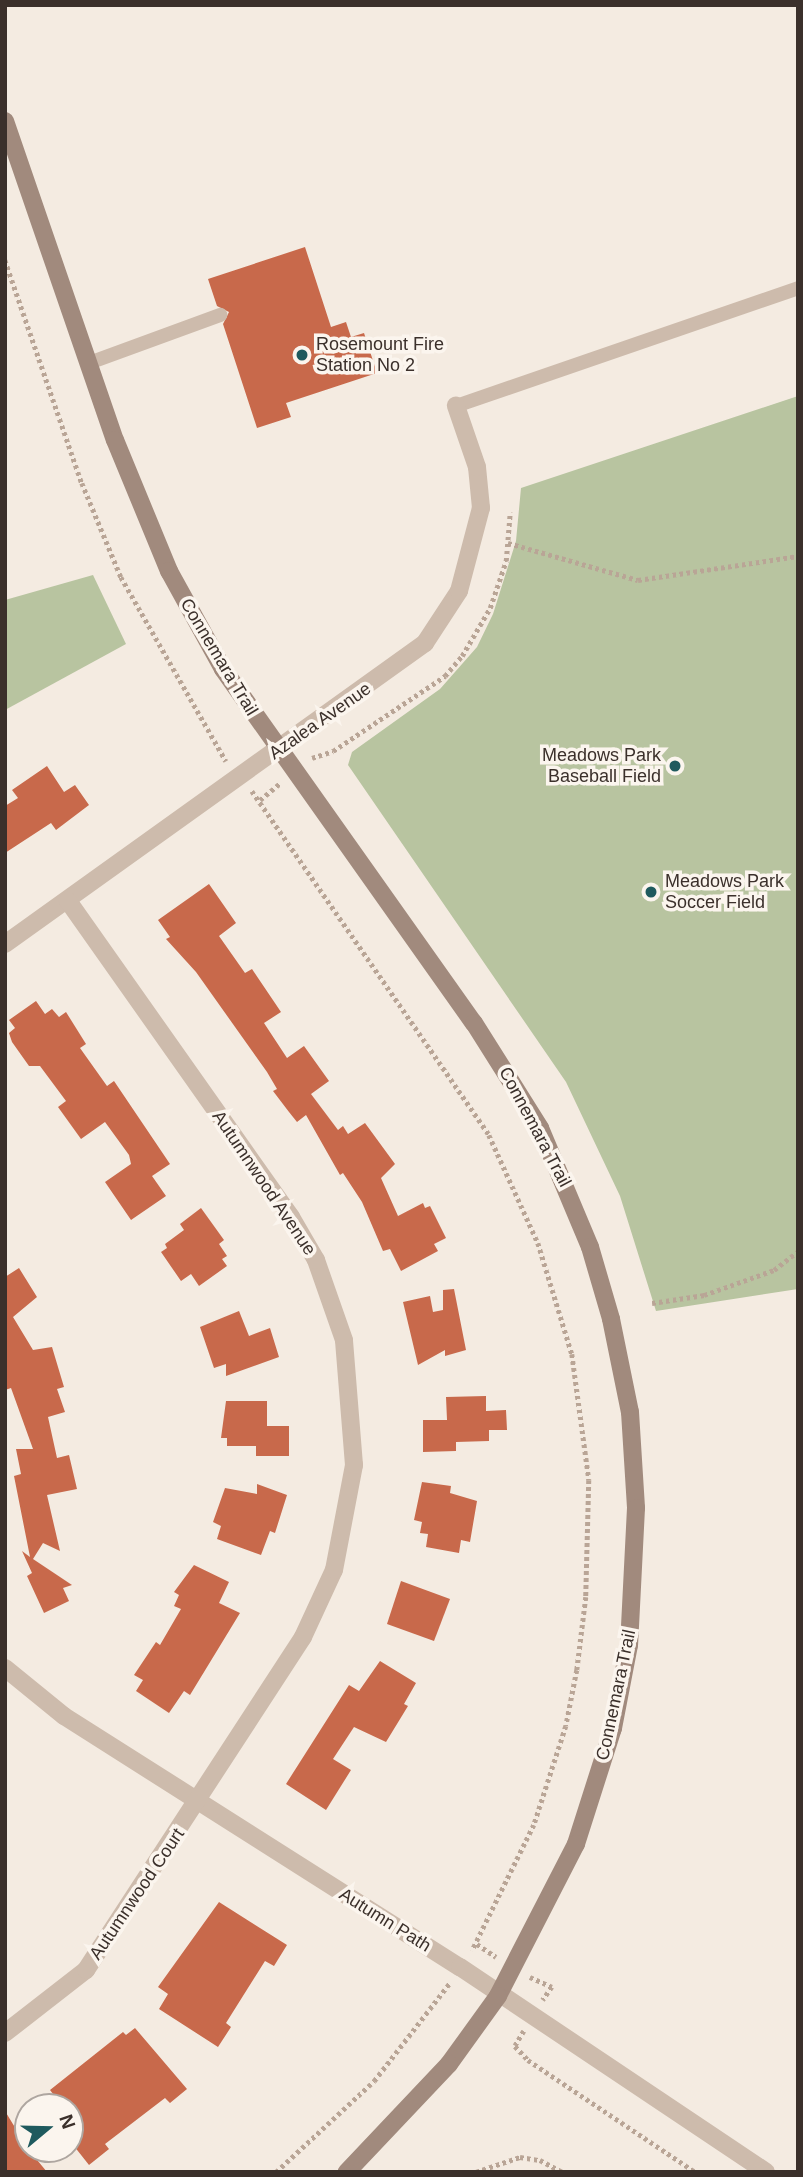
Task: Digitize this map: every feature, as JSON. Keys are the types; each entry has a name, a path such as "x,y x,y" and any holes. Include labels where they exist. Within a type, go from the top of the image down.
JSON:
{"street":[{"name":"Connemara Trail","path":"5,121 133,486 169,571 223,669 474,1023 533,1117 590,1247 622,1365 635,1462 636,1545 629,1645 614,1728 576,1844 498,1996 449,2064 347,2172"},
{"name":"Azalea Avenue","path":"5,944 413,655 449,611 477,533 481,508 477,467 456,406"},
{"name":"Autumnwood Avenue","path":"68,901 291,1217 331,1297 350,1379 354,1465 334,1570 303,1637 198,1802"},
{"name":"Autumn Path","path":"5,1668 35,1696 460,1967 498,1996 766,2172"},
{"name":"Autumnwood Court","path":"5,2033 86,1970 198,1802"}],"lane":[{"path":"456,406 798,288"},
{"path":"89,363 220,315"}],"path":[{"path":"5,260 82,483 121,578 179,684 241,777 425,1037 489,1135 550,1274 579,1387 589,1479 589,1556 582,1634 566,1726 534,1825 477,1944 460,1967 374,2081 276,2172"},
{"path":"508,543 638,580 798,556"},
{"path":"652,1303 704,1295 763,1275 798,1251"},
{"path":"515,2046 548,2076 695,2172"},
{"path":"476,2172 520,2157 540,2160 564,2172"}],"green space":[{"path":"798,396 798,1289 656,1311 620,1196 566,1082 348,765 352,752 440,689 477,647 493,614 516,541 521,488"},
{"path":"93,575 126,644 5,710 5,600"}],"building":[{"name":"Rosemount Fire Station No 2","path":"305,247 331,327 346,322 351,337 364,333 377,373 286,403 291,417 257,428 223,324 229,312 217,306 208,279"},
{"path":"47,766 64,792 75,785 89,805 56,830 51,823 5,853 5,806 18,798 12,790"},
{"path":"209,884 236,923 219,936 245,973 252,969 281,1012 264,1023 287,1058 304,1046 329,1081 311,1094 338,1130 343,1126 348,1134 365,1123 395,1164 381,1178 398,1216 423,1203 425,1208 430,1206 446,1238 434,1244 438,1251 401,1271 390,1249 383,1251 362,1202 343,1173 340,1175 306,1115 297,1122 289,1112 273,1091 277,1089 267,1072 196,972 166,939 170,937 158,920"},
{"path":"36,1001 45,1014 52,1009 59,1017 66,1012 86,1044 80,1048 107,1086 114,1081 170,1164 152,1176 166,1196 131,1220 105,1182 131,1164 129,1155 105,1122 81,1139 58,1107 66,1101 40,1066 29,1066 12,1042 9,1033 15,1028 9,1020"},
{"path":"201,1208 224,1240 219,1244 227,1256 222,1259 227,1266 199,1286 191,1274 181,1281 161,1252 167,1248 165,1244 184,1230 180,1224"},
{"path":"19,1268 37,1297 13,1317 33,1350 52,1347 64,1387 57,1389 65,1412 48,1417 57,1458 69,1455 77,1489 47,1495 60,1551 43,1543 33,1559 72,1585 63,1588 69,1601 44,1613 27,1576 32,1573 22,1551 30,1557 14,1476 21,1474 16,1449 33,1449 11,1388 5,1390 5,1277"},
{"path":"454,1289 466,1350 445,1356 445,1350 418,1365 403,1302 430,1296 433,1312 443,1310 443,1290"},
{"path":"239,1311 249,1336 270,1328 279,1357 226,1376 226,1364 214,1368 200,1327"},
{"path":"486,1396 486,1411 506,1410 507,1430 489,1430 489,1441 456,1442 456,1451 423,1452 423,1420 447,1420 446,1397"},
{"path":"226,1401 267,1401 267,1426 289,1426 289,1456 256,1456 256,1446 227,1446 227,1438 221,1438"},
{"path":"422,1482 451,1486 450,1493 477,1501 470,1542 461,1540 459,1553 426,1547 428,1534 420,1533 422,1522 414,1520"},
{"path":"257,1484 287,1495 275,1533 270,1531 261,1555 217,1539 221,1526 213,1522 225,1488 257,1494"},
{"path":"194,1565 229,1582 219,1603 240,1613 190,1695 184,1691 169,1713 136,1691 143,1680 134,1675 156,1642 160,1645 181,1609 174,1606 179,1595 174,1592"},
{"path":"401,1581 450,1599 434,1641 387,1624"},
{"path":"380,1661 416,1683 404,1704 408,1706 386,1742 354,1727 333,1759 351,1770 326,1810 286,1784 349,1685 359,1691"},
{"path":"219,1902 287,1945 274,1966 265,1961 226,2023 231,2027 218,2047 159,2009 168,1994 158,1987"},
{"path":"135,2028 187,2089 170,2103 165,2098 105,2144 109,2149 89,2165 84,2159 84,2093 52,2093 50,2090 123,2032 126,2035"},
{"path":"5,2111 14,2126 14,2163 40,2163 47,2172 5,2172"}],"place":[{"name":"Rosemount Fire Station No 2","path":"302,355"},
{"name":"Meadows Park Baseball Field","path":"675,766"},
{"name":"Meadows Park Soccer Field","path":"651,892"}]}
